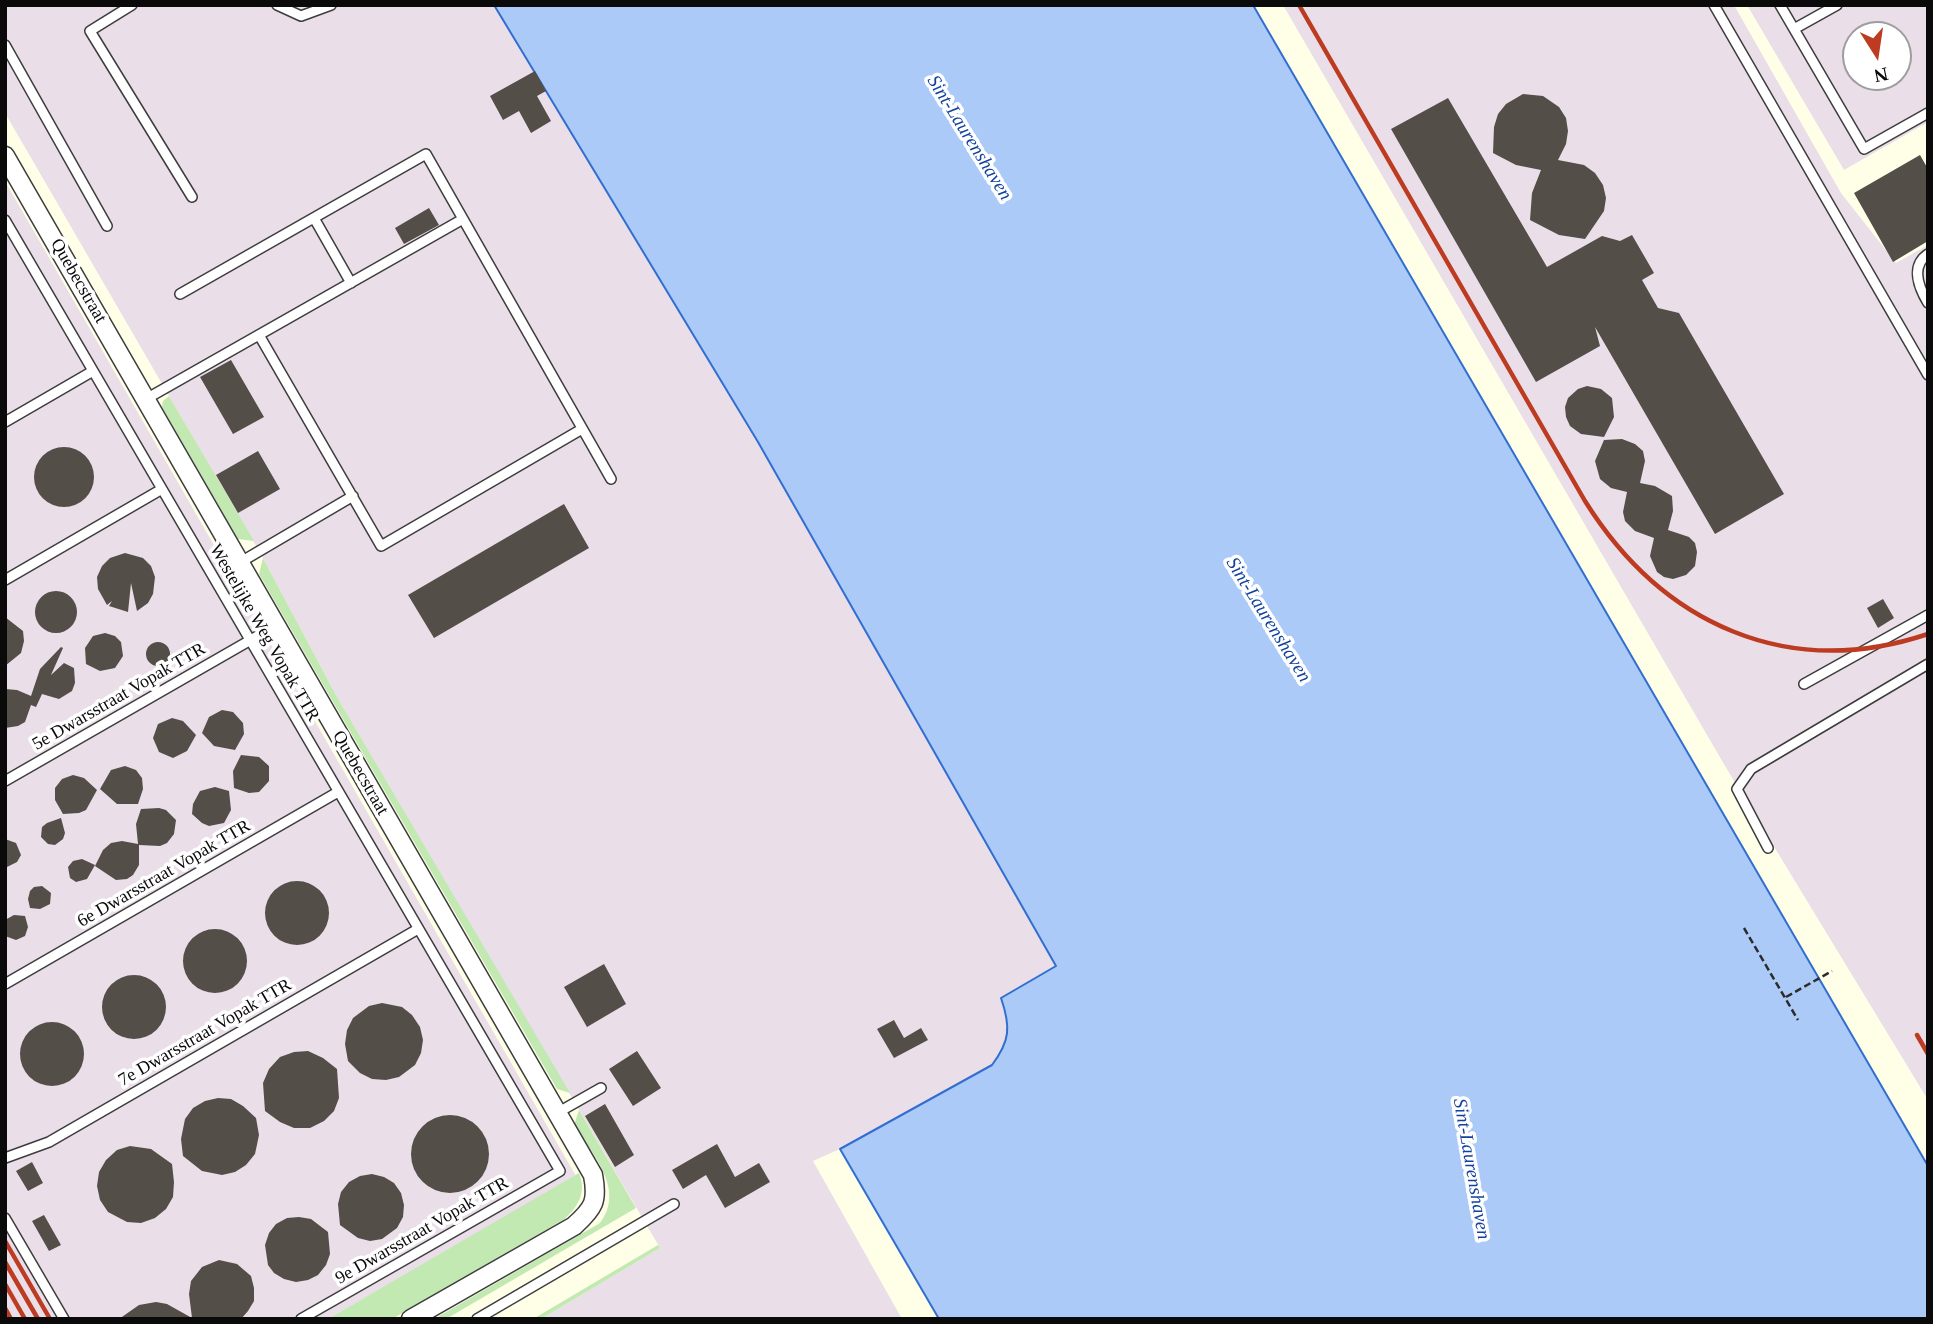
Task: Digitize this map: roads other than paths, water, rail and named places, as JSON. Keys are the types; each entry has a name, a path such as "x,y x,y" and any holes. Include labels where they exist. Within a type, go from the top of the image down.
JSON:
{"street":[{"name":"Quebecstraat","path":"5,156 593,1175 596,1194 593,1206 574,1226 411,1319"}],"lane":[{"path":"132,5 90,31 192,197"},
{"path":"277,5 301,16 331,5"},
{"path":"1714,5 1928,375"},
{"path":"1780,5 1864,149 1928,113"},
{"path":"1794,29 1837,5"},
{"path":"5,44 107,226"},
{"path":"180,294 426,154 611,479"},
{"path":"314,218 351,283"},
{"path":"146,399 463,219"},
{"name":"Westelijke Weg Vopak TTR","path":"5,220 10,237 93,371 559,1171"},
{"path":"1928,254 1923,257 1918,267 1917,278 1928,303"},
{"path":"259,335 382,546 582,429"},
{"path":"5,422 93,371"},
{"path":"5,579 162,489"},
{"path":"239,563 353,496"},
{"path":"1804,684 1928,615"},
{"name":"5e Dwarsstraat Vopak TTR","path":"5,781 275,625"},
{"path":"1768,848 1737,789 1751,769 1928,664"},
{"name":"6e Dwarsstraat Vopak TTR","path":"5,984 338,792"},
{"name":"7e Dwarsstraat Vopak TTR","path":"5,1158 49,1142 418,929"},
{"path":"557,1113 601,1088"},
{"name":"9e Dwarsstraat Vopak TTR","path":"301,1319 559,1171"},
{"path":"477,1319 674,1204"},
{"path":"5,1218 64,1319"}],"water":[{"name":"Sint-Laurenshaven","path":"494,5 1253,5 1928,1166 1928,1319 939,1319 840,1149 992,1065 1007,1033 1001,998 1056,966 758,442"}],"railway":[{"path":"1299,5 1585,501 1616,544 1651,580 1690,610 1732,631 1778,645 1826,650 1876,647 1928,634"},
{"path":"1917,1035 1928,1054"},
{"path":"5,1241 50,1319"},
{"path":"5,1262 38,1319"},
{"path":"5,1284 25,1319"},
{"path":"5,1308 11,1319"}]}
